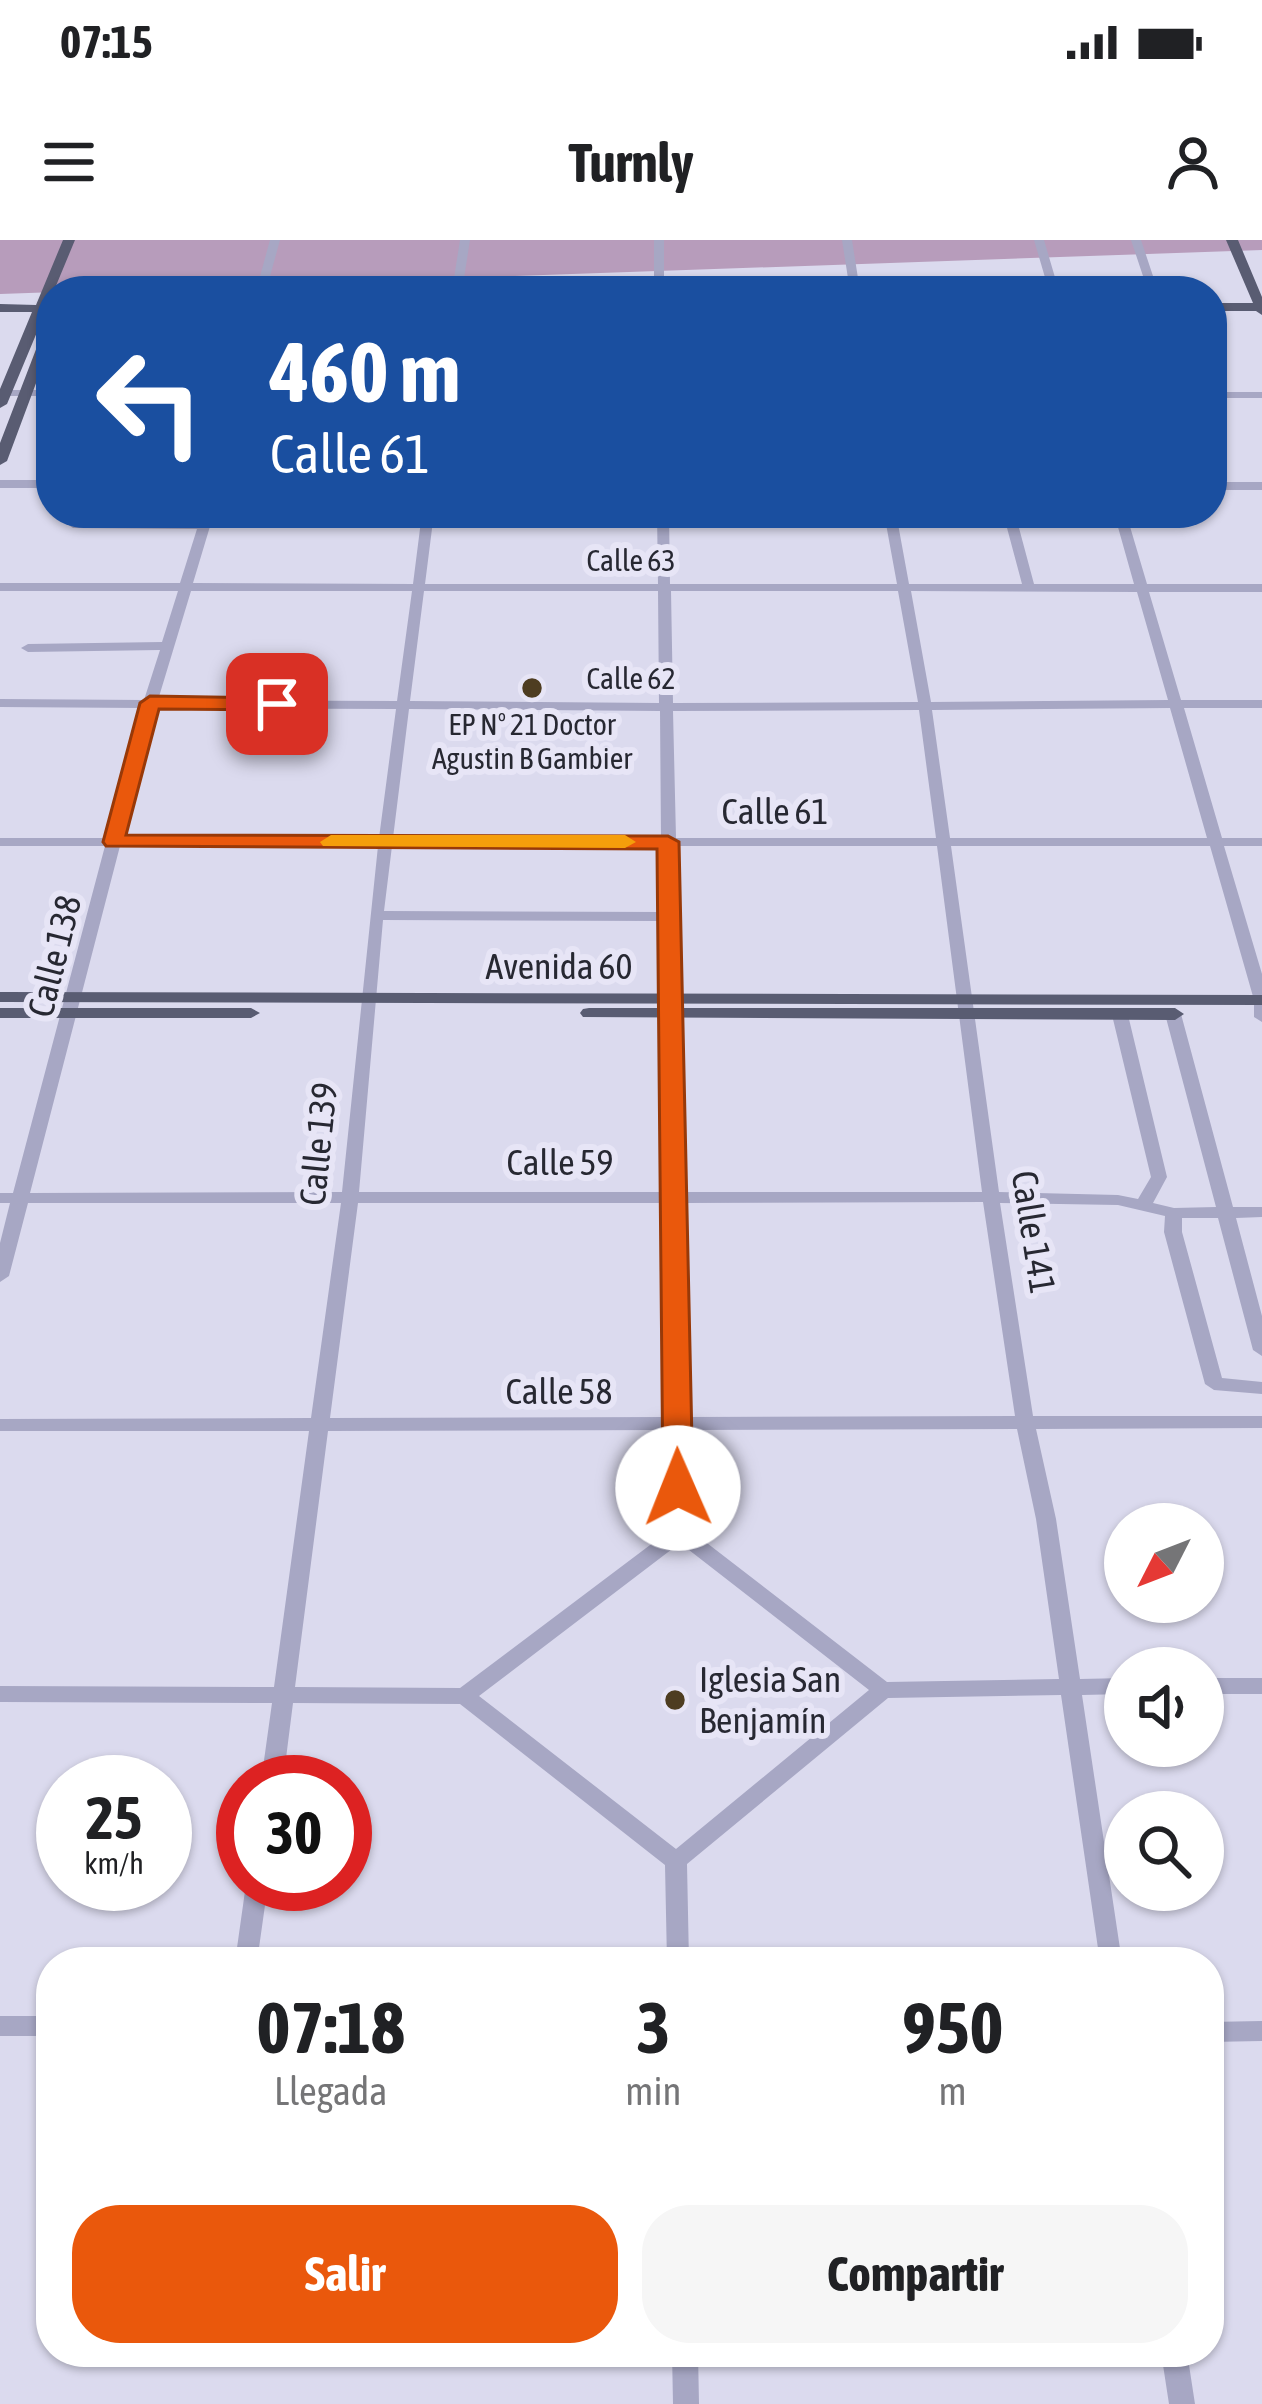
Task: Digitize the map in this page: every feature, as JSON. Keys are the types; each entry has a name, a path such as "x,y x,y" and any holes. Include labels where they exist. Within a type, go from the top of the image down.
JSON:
{"main road":[{"path":"58,276 69,240"},
{"path":"70,276 83,240"},
{"path":"1227,308 1262,309 1232,240"},
{"path":"1246,240 1262,279"},
{"path":"0,308 36,308"},
{"path":"2,397 36,331"},
{"path":"0,461 36,368"},
{"name":"Avenida 60","path":"0,997 72,1005 968,1006 1262,1000"},
{"name":"Avenida 60","path":"0,1013 72,1005"},
{"name":"Avenida 60","path":"968,1006 1120,1015 1262,1015"}],"street":[{"path":"264,276 274,240"},
{"path":"459,276 465,240"},
{"path":"659,240 659,276"},
{"path":"848,240 853,276"},
{"path":"1039,240 1050,276"},
{"path":"1136,240 1148,276"},
{"path":"2,397 36,393"},
{"path":"1227,395 1262,395"},
{"path":"0,484 36,484"},
{"path":"1227,486 1262,486"},
{"name":"Calle 138","path":"0,1276 150,703 203,528"},
{"name":"Calle 139","path":"276,1755 350,1196 376,915 427,528"},
{"path":"664,528 680,1533"},
{"name":"Calle 141","path":"893,528 925,705 991,1197 1025,1423 1046,1519 1109,1947"},
{"path":"1013,528 1029,587"},
{"path":"1124,528 1218,842 1262,1000 1262,1015"},
{"name":"Calle 63","path":"0,587 1262,588"},
{"path":"28,648 167,646"},
{"name":"Calle 62","path":"0,703 1262,704"},
{"name":"Calle 61","path":"0,842 1262,842"},
{"path":"376,915 669,917"},
{"path":"1120,1015 1159,1177 1143,1205"},
{"path":"1173,1015 1262,1350"},
{"name":"Calle 59","path":"0,1198 991,1197 1143,1205 1174,1213 1262,1212"},
{"path":"1174,1213 1173,1232 1214,1384 1262,1388"},
{"name":"Calle 58","path":"0,1425 1262,1422"},
{"path":"680,1533 883,1690"},
{"path":"0,1694 464,1696 680,1533"},
{"path":"676,1861 883,1690 1104,1686"},
{"path":"1224,1686 1262,1686"},
{"path":"464,1696 676,1861"},
{"path":"676,1861 678,1947"},
{"path":"248,1947 253,1911"},
{"path":"0,2026 36,2026"},
{"path":"1224,2032 1262,2031"},
{"path":"685,2367 686,2404"},
{"path":"1176,2367 1182,2404"}],"shaded area":[{"path":"0,240 1262,240 1262,250 516,276 36,276 36,293 0,294"}],"slow traffic":[{"path":"331,842 625,842"}],"place":[{"name":"EP N° 21 Doctor Agustin B Gambier","path":"532,688"},
{"name":"Iglesia San Benjamín","path":"675,1700"}],"route":[{"path":"277,704 150,703 114,842 668,842 678,1488"}]}
